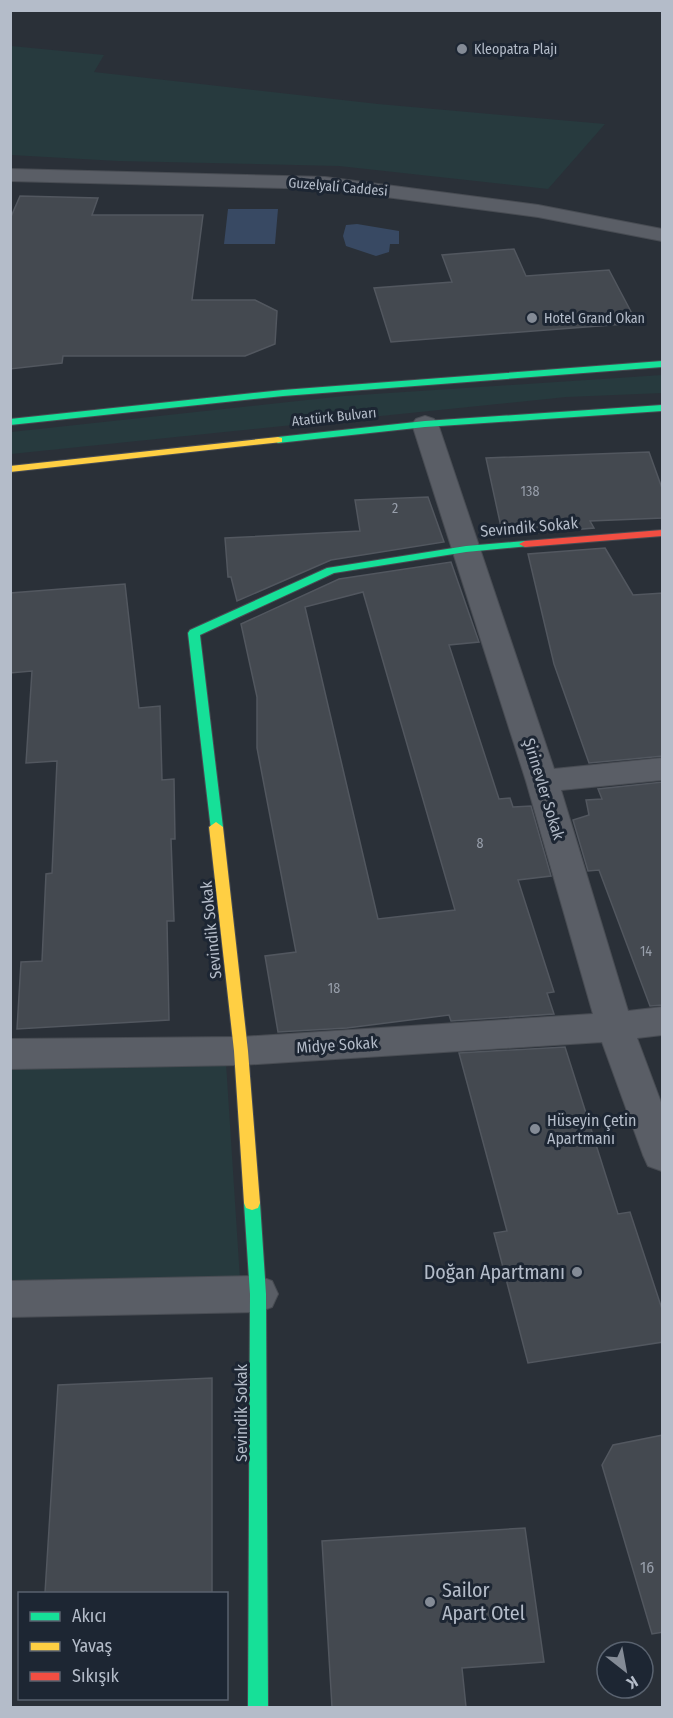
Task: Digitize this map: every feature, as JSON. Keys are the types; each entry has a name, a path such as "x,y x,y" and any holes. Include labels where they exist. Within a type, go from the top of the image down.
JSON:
{"street":[{"name":"Guzelyali Caddesi","path":"10,175 325,183 538,211 663,235"},
{"name":"Atatürk Bulvarı","path":"10,422 283,393 663,364"},
{"name":"Atatürk Bulvarı","path":"10,469 425,424 663,408"},
{"name":"Şirinevler Sokak","path":"425,424 542,781 615,1027 663,1155"},
{"name":"Sevindik Sokak","path":"258,1707 258,1294 241,1051 194,633 331,570 466,549 663,533"},
{"path":"542,781 663,769"},
{"name":"Midye Sokak","path":"10,1054 241,1051 615,1027 663,1021"},
{"path":"10,1299 258,1294"}],"green space":[{"path":"11,46 104,55 94,72 378,104 605,124 548,189 339,166 118,161 11,155"},
{"path":"662,375 662,393 566,397 11,454 11,432 344,396"},
{"path":"226,1063 240,1279 11,1283 10,1066"}],"water":[{"path":"228,209 278,209 275,244 224,244"},
{"path":"357,224 399,231 399,244 390,244 389,252 376,256 346,246 343,236 346,225"}],"building":[{"path":"20,196 98,198 92,215 203,215 192,300 255,300 277,311 275,344 245,356 63,356 62,363 10,369 10,219"},
{"path":"514,249 526,276 609,270 637,323 391,342 374,288 452,282 442,255"},
{"path":"649,452 663,491 663,518 590,521 594,528 523,534 521,526 501,527 486,458"},
{"path":"428,497 444,542 331,560 237,601 231,577 228,577 225,538 360,531 355,500"},
{"path":"605,548 633,595 663,593 663,756 589,763 554,664 528,554"},
{"path":"451,562 479,642 449,645 499,799 510,798 513,807 531,806 551,876 518,880 554,992 547,993 554,1014 451,1021 449,1015 347,1028 278,1032 265,956 296,952 257,748 257,697 241,624 339,579","holes":["363,592 455,910 378,919 305,607"]},
{"path":"125,584 139,708 160,706 162,780 174,779 175,839 171,839 174,921 167,921 169,1020 17,1029 21,962 42,961 46,874 52,873 57,761 26,763 32,671 10,673 10,593"},
{"path":"663,782 663,1005 650,1006 599,870 588,871 573,820 589,815 586,800 602,799 598,789"},
{"path":"565,1047 618,1214 630,1212 663,1312 663,1342 528,1363 494,1233 507,1231 459,1053"},
{"path":"212,1378 212,1592 45,1592 58,1385"},
{"path":"663,1435 663,1632 652,1634 602,1465 613,1445"},
{"name":"Sailor Apart Otel","path":"525,1528 544,1662 462,1668 466,1707 332,1707 322,1541"}],"traffic: fast":[{"path":"10,422 283,393 662,364"},
{"path":"278,440 425,424 662,408"},
{"path":"216,827 194,633 331,570 466,549 525,544"},
{"path":"252,1203 258,1294 258,1708"}],"traffic: slow":[{"path":"10,469 278,440"},
{"path":"216,827 241,1051 252,1203"}],"traffic: jam":[{"path":"525,544 662,533"}],"place":[{"name":"Kleopatra Plajı","path":"462,49"},
{"name":"Hotel Grand Okan","path":"532,318"},
{"name":"Hüseyin Çetin Apartmanı","path":"535,1129"},
{"name":"Doğan Apartmanı","path":"577,1272"},
{"name":"Sailor Apart Otel","path":"430,1602"}]}
